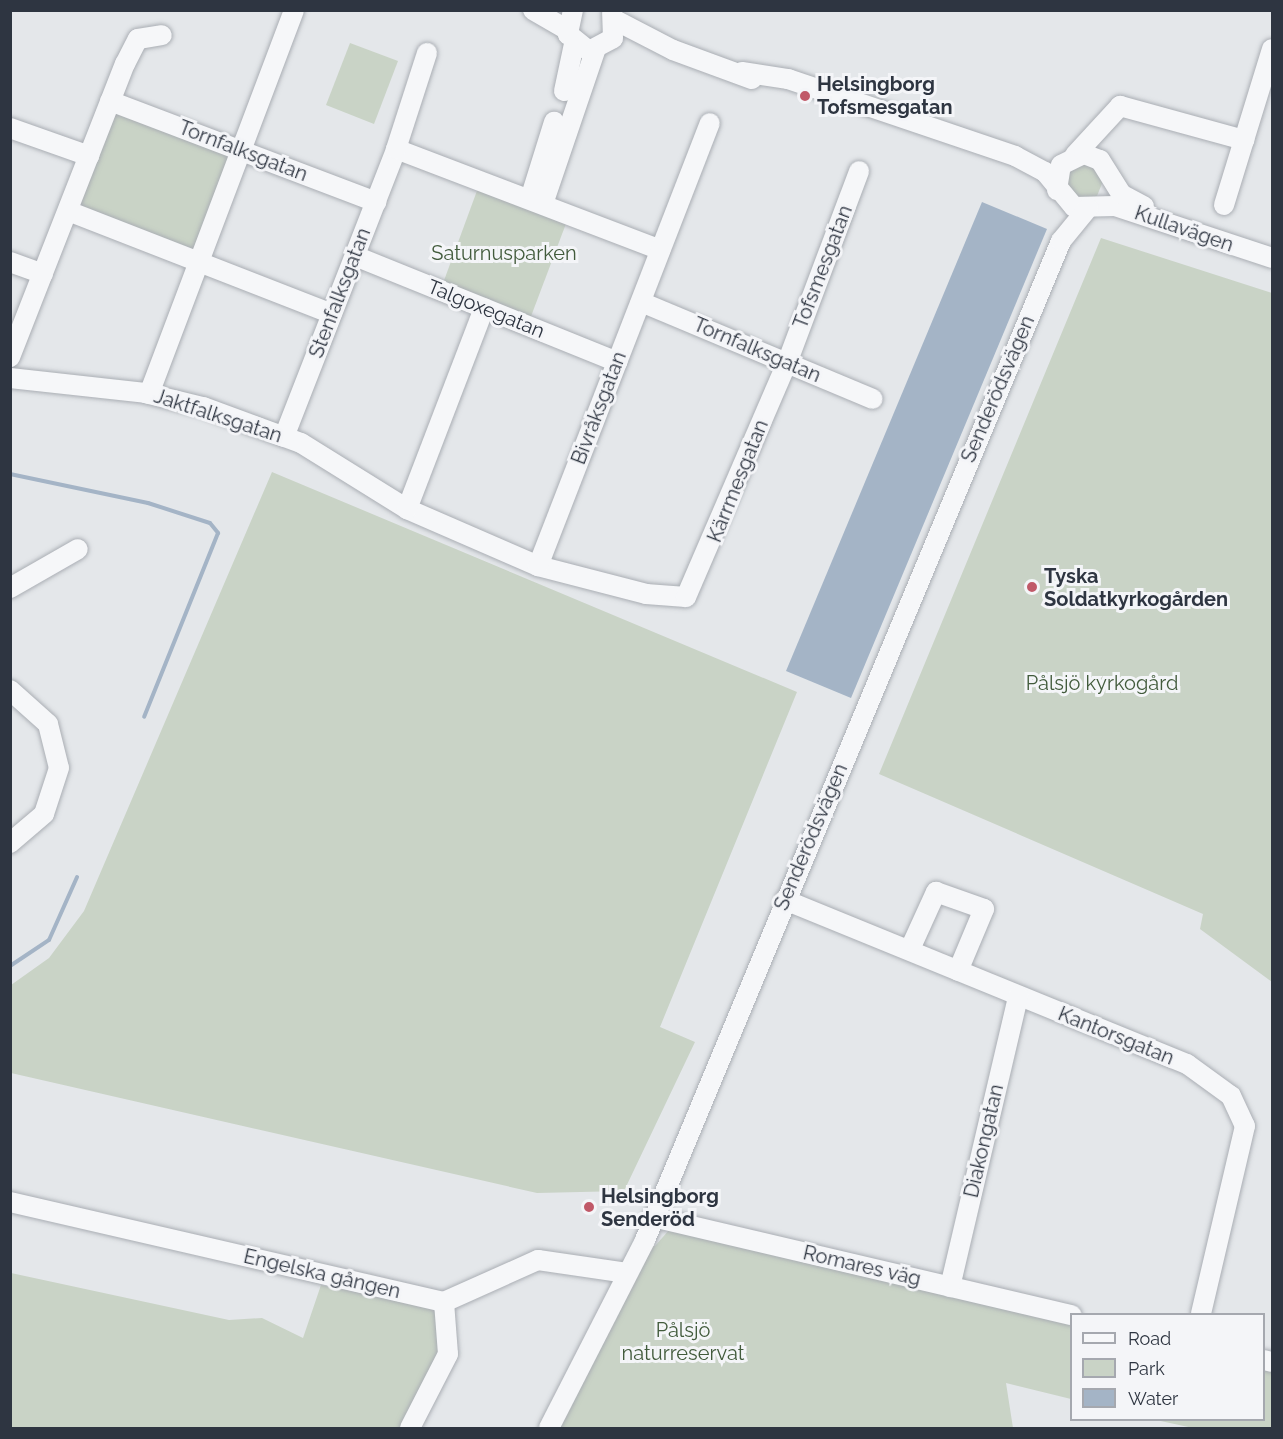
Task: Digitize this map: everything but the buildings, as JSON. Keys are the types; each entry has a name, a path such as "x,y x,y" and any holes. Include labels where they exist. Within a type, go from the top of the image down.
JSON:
{"street":[{"path":"149,393 294,10"},
{"name":"Kullavägen","path":"534,10 571,37 601,48 672,50"},
{"path":"536,202 571,37 573,10"},
{"name":"Kullavägen","path":"601,48 613,15 672,50 742,72 778,76 862,107 1015,156 1045,172 1060,194 1091,207 1115,206 1272,258"},
{"path":"10,357 111,101 138,39 162,35"},
{"path":"536,202 601,48"},
{"path":"1224,205 1272,49"},
{"name":"Stenfalksgatan","path":"284,437 396,149 427,53"},
{"name":"Tornfalksgatan","path":"111,101 376,202"},
{"path":"1060,194 1057,173 1071,157 1104,128 1113,110 1130,106 1244,140"},
{"name":"Bivråksgatan","path":"538,566 710,123"},
{"path":"1091,207 1107,194 1108,171 1104,128"},
{"path":"10,129 89,156"},
{"path":"396,149 660,250"},
{"name":"Kullavägen","path":"1015,156 1093,156 1108,171 1121,194 1136,203 1272,247"},
{"name":"Tofsmesgatan","path":"787,363 859,171"},
{"name":"Senderödsvägen","path":"1060,194 1061,241"},
{"name":"Senderödsvägen","path":"549,1428 653,1217 1061,241 1091,207"},
{"path":"68,211 332,314"},
{"name":"Talgoxegatan","path":"355,256 617,362"},
{"path":"10,262 43,274"},
{"name":"Tornfalksgatan","path":"640,302 873,399"},
{"path":"407,509 484,308"},
{"name":"Kärrmesgatan","path":"686,597 787,363"},
{"name":"Jaktfalksgatan","path":"10,378 149,393 284,437 407,509 538,566 612,586 686,597"},
{"path":"10,588 78,549"},
{"path":"10,690 48,724 59,768 44,814 10,843"},
{"path":"910,949 936,892 984,909 958,971"},
{"name":"Kantorsgatan","path":"785,900 910,949 1018,996 1187,1064 1215,1081 1242,1111 1244,1138 1201,1313"},
{"name":"Diakongatan","path":"950,1287 1018,996"},
{"name":"Engelska gången","path":"10,1202 444,1302"},
{"name":"Romares väg","path":"653,1217 1070,1315"},
{"path":"410,1428 448,1354 444,1302 538,1260 627,1273"}],"green space":[{"path":"350,43 398,61 374,124 326,105"},
{"path":"115,108 233,156 193,255 75,207"},
{"path":"1091,162 1103,181 1097,196 1090,200 1068,195 1064,172"},
{"name":"Saturnusparken","path":"478,188 567,221 530,319 442,286"},
{"name":"Pålsjö kyrkogård","path":"1101,238 1272,293 1272,982 1200,929 1203,914 879,774"},
{"path":"272,472 797,692 660,1027 695,1042 624,1191 537,1193 11,1073 11,985 49,958 84,911"},
{"name":"Pålsjö naturreservat","path":"670,1229 1070,1323 1070,1399 1006,1383 1013,1428 540,1428 637,1242 655,1246"},
{"path":"11,1273 229,1320 262,1318 303,1338 321,1285 434,1308 443,1345 401,1428 11,1428"},
{"path":"1265,1369 1272,1370 1272,1428 1193,1428 1161,1421 1265,1421"}],"water":[{"path":"982,202 1047,229 851,698 786,671"}],"waterway":[{"path":"10,474 148,503 210,523 218,533 144,717"},
{"path":"10,966 49,940 77,877"}],"place":[{"name":"Helsingborg Tofsmesgatan","path":"805,96"},
{"name":"Tyska Soldatkyrkogården","path":"1032,587"},
{"name":"Helsingborg Senderöd","path":"589,1207"}]}
